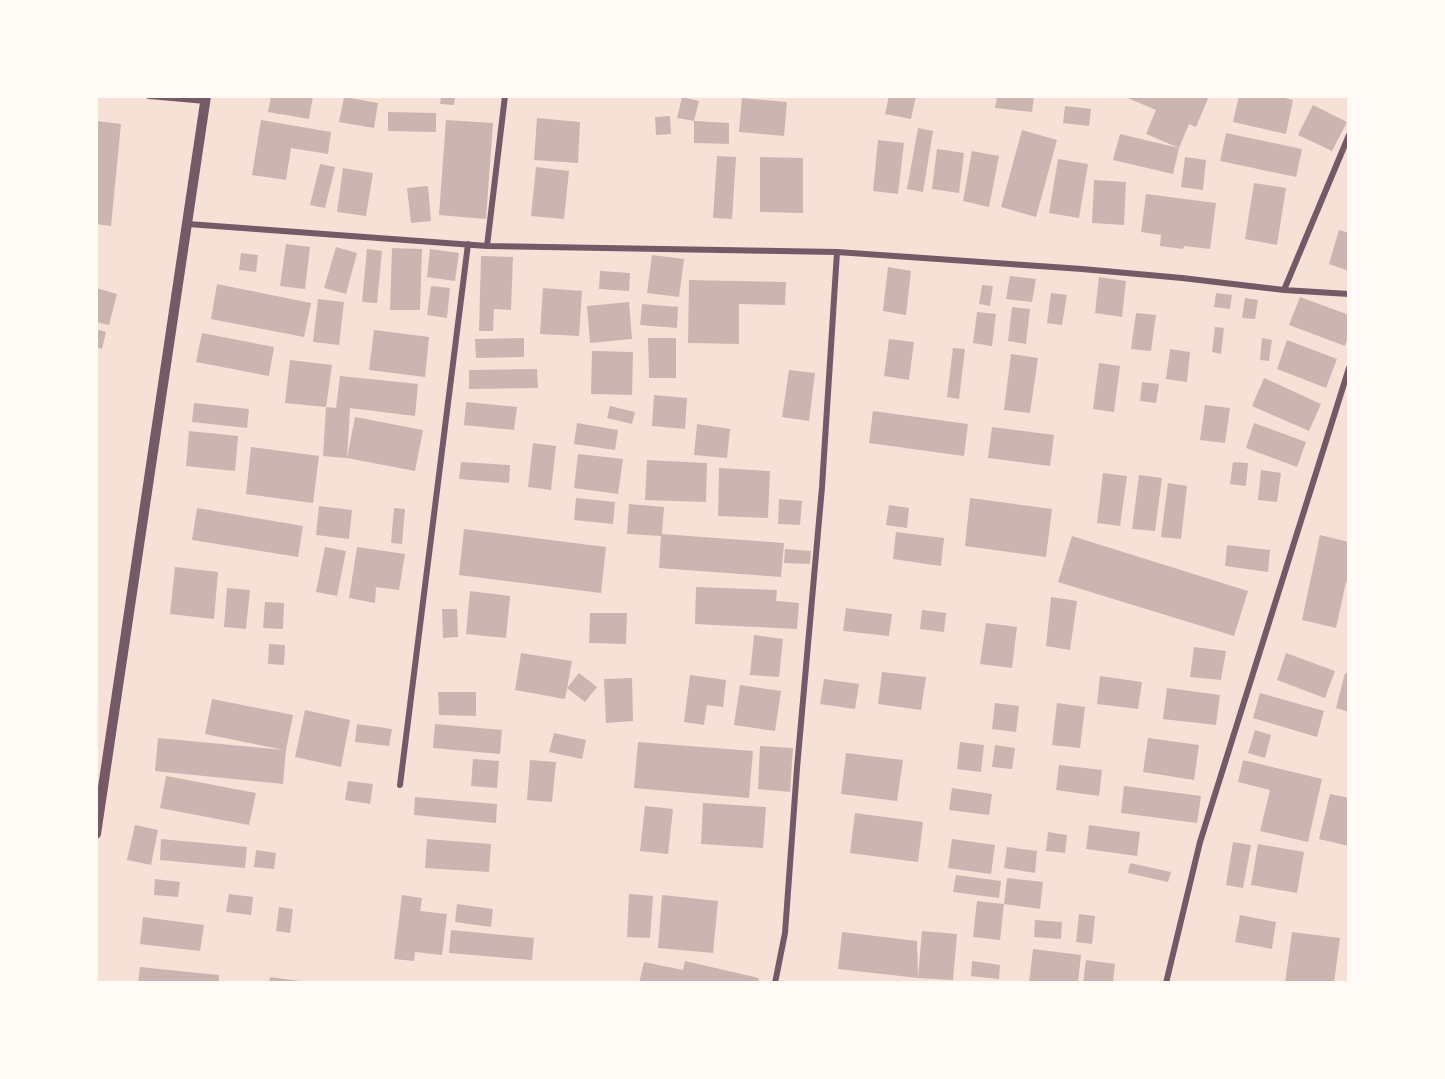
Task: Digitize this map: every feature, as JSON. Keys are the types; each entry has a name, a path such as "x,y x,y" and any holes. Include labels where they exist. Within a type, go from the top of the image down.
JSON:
{"street":[{"path":"96,834 206,99 149,96"},
{"path":"487,246 505,96"},
{"path":"1284,291 1349,135"},
{"path":"189,224 487,246 837,252 1082,269 1182,278 1284,291 1349,294"},
{"path":"400,785 468,244"},
{"path":"775,983 785,933 822,487 837,252"},
{"path":"1166,983 1200,842 1349,368"}],"building":[{"path":"271,96 313,96 309,119 268,112"},
{"path":"441,96 455,96 454,105 440,104"},
{"path":"889,96 916,96 911,119 885,114"},
{"path":"997,96 1034,96 1032,112 995,108"},
{"path":"1123,96 1209,96 1196,127 1189,124 1179,148 1146,134 1156,110"},
{"path":"1239,96 1277,96 1293,100 1286,134 1233,122"},
{"path":"344,97 378,103 374,128 339,122"},
{"path":"682,97 699,101 694,121 677,118"},
{"path":"742,98 787,102 784,136 739,132"},
{"path":"1313,105 1347,122 1332,151 1298,135"},
{"path":"1065,106 1091,109 1089,126 1063,123"},
{"path":"388,112 436,113 436,132 388,131"},
{"path":"670,116 671,134 656,135 655,117"},
{"path":"537,118 580,122 578,163 534,160"},
{"path":"261,120 331,132 328,154 291,148 286,180 252,175"},
{"path":"446,120 493,123 486,219 439,215"},
{"path":"96,121 121,124 111,226 96,224"},
{"path":"694,121 729,123 729,144 694,143"},
{"path":"918,128 933,131 923,192 907,189"},
{"path":"1022,130 1057,140 1036,217 1001,207"},
{"path":"1226,133 1302,149 1296,177 1220,161"},
{"path":"1120,134 1179,148 1173,174 1113,160"},
{"path":"878,140 904,143 898,194 873,191"},
{"path":"937,149 964,153 959,193 932,189"},
{"path":"972,151 999,156 989,207 963,201"},
{"path":"717,156 736,157 732,219 713,218"},
{"path":"760,157 803,158 803,213 760,212"},
{"path":"1185,157 1206,160 1203,190 1181,187"},
{"path":"1058,159 1088,164 1079,218 1049,213"},
{"path":"320,164 335,167 325,208 310,205"},
{"path":"536,167 569,171 564,219 531,216"},
{"path":"343,168 373,173 366,216 337,212"},
{"path":"1094,180 1126,182 1124,225 1092,223"},
{"path":"1254,183 1286,188 1277,245 1245,239"},
{"path":"428,186 431,221 411,223 407,188"},
{"path":"1146,194 1216,203 1210,249 1160,246 1161,235 1141,232"},
{"path":"1339,230 1349,233 1349,271 1329,264"},
{"path":"286,244 310,247 305,289 280,286"},
{"path":"336,247 357,253 346,294 324,288"},
{"path":"392,248 422,249 420,310 390,310"},
{"path":"367,249 382,251 377,303 362,302"},
{"path":"430,249 459,253 455,281 427,277"},
{"path":"241,253 258,255 256,272 239,270"},
{"path":"652,255 684,259 679,297 647,293"},
{"path":"481,256 513,257 511,310 494,309 493,331 479,331"},
{"path":"888,267 911,271 906,315 883,311"},
{"path":"600,271 630,273 629,291 599,289"},
{"path":"1010,276 1036,279 1032,302 1006,299"},
{"path":"1099,277 1126,281 1122,317 1095,313"},
{"path":"689,280 786,282 785,305 739,304 739,344 688,343"},
{"path":"217,284 311,303 304,337 211,319"},
{"path":"982,285 993,286 990,306 979,304"},
{"path":"431,286 450,288 447,318 427,315"},
{"path":"96,288 117,294 109,325 96,322"},
{"path":"543,288 582,291 579,336 540,334"},
{"path":"1051,293 1067,295 1062,325 1047,323"},
{"path":"1216,293 1232,295 1230,309 1214,307"},
{"path":"1300,297 1349,315 1349,334 1345,346 1289,325"},
{"path":"1245,298 1258,300 1255,319 1242,318"},
{"path":"318,299 344,302 339,345 313,342"},
{"path":"629,302 632,339 590,343 587,306"},
{"path":"642,304 678,307 677,328 640,325"},
{"path":"1012,307 1030,309 1026,344 1008,341"},
{"path":"977,312 996,314 992,346 973,343"},
{"path":"1136,313 1156,315 1151,351 1131,349"},
{"path":"1215,327 1224,328 1221,354 1212,352"},
{"path":"96,329 106,332 102,349 96,347"},
{"path":"374,330 429,337 425,377 369,370"},
{"path":"202,333 274,347 269,376 196,362"},
{"path":"524,338 524,357 476,358 475,339"},
{"path":"648,338 676,338 676,378 649,378"},
{"path":"1262,338 1272,340 1269,361 1260,360"},
{"path":"889,339 914,342 909,380 884,376"},
{"path":"1287,340 1337,359 1326,388 1277,369"},
{"path":"953,348 965,349 959,399 947,397"},
{"path":"1170,349 1190,352 1187,382 1166,379"},
{"path":"592,351 633,352 632,395 591,394"},
{"path":"1011,354 1038,358 1030,413 1004,410"},
{"path":"290,360 332,365 326,407 285,403"},
{"path":"1099,363 1120,366 1114,412 1093,409"},
{"path":"537,369 538,388 469,389 469,370"},
{"path":"789,370 815,373 809,421 782,417"},
{"path":"340,376 418,384 415,416 350,408 347,458 323,456 326,407 336,408"},
{"path":"1264,378 1321,404 1309,431 1252,406"},
{"path":"1142,382 1159,384 1156,403 1140,401"},
{"path":"654,395 687,398 685,429 652,426"},
{"path":"466,402 517,407 514,430 464,425"},
{"path":"194,403 249,409 247,428 192,422"},
{"path":"1205,405 1230,408 1225,443 1200,440"},
{"path":"610,406 635,412 632,424 607,418"},
{"path":"873,411 968,424 964,456 869,443"},
{"path":"355,417 423,430 415,471 347,458"},
{"path":"577,423 618,430 615,450 574,444"},
{"path":"1254,423 1306,442 1297,467 1246,448"},
{"path":"697,424 730,429 727,458 694,455"},
{"path":"992,427 1054,435 1050,466 988,458"},
{"path":"189,431 238,436 235,471 186,466"},
{"path":"533,443 556,446 551,490 528,487"},
{"path":"251,447 319,456 313,503 246,494"},
{"path":"578,454 623,459 618,494 574,488"},
{"path":"647,460 707,463 706,502 645,500"},
{"path":"461,462 510,465 509,483 459,479"},
{"path":"1233,462 1248,463 1246,486 1230,484"},
{"path":"719,468 770,471 768,518 718,516"},
{"path":"1261,470 1281,473 1277,502 1258,500"},
{"path":"1103,473 1127,476 1120,526 1097,523"},
{"path":"1139,475 1162,478 1155,531 1132,529"},
{"path":"1168,483 1187,486 1181,539 1161,537"},
{"path":"576,498 615,502 613,524 574,520"},
{"path":"970,498 1052,509 1046,557 965,546"},
{"path":"779,499 802,501 800,525 778,524"},
{"path":"629,504 664,507 662,534 784,543 781,577 659,568 661,536 627,534"},
{"path":"889,505 909,508 907,528 886,525"},
{"path":"319,506 352,510 349,539 316,535"},
{"path":"197,508 303,526 298,557 192,540"},
{"path":"394,508 405,509 402,544 391,543"},
{"path":"464,529 606,547 601,593 459,575"},
{"path":"896,532 944,538 941,566 893,559"},
{"path":"1320,535 1349,542 1349,583 1346,582 1336,628 1302,620"},
{"path":"1072,536 1248,591 1234,636 1058,582"},
{"path":"1227,545 1270,550 1268,572 1225,566"},
{"path":"325,547 346,551 337,596 316,592"},
{"path":"357,547 405,554 399,590 376,587 375,603 349,598"},
{"path":"785,549 811,551 810,564 784,563"},
{"path":"175,567 218,572 214,619 170,614"},
{"path":"696,587 777,590 776,601 799,603 797,629 695,624"},
{"path":"227,588 250,590 246,629 224,627"},
{"path":"470,591 510,596 506,638 466,634"},
{"path":"1051,597 1077,601 1070,650 1046,646"},
{"path":"265,602 284,603 283,629 263,628"},
{"path":"846,608 892,614 889,636 843,631"},
{"path":"442,609 457,609 458,637 443,638"},
{"path":"922,610 946,613 944,632 920,629"},
{"path":"590,613 627,613 626,644 589,643"},
{"path":"986,623 1017,627 1012,668 980,664"},
{"path":"754,635 783,639 779,677 750,675"},
{"path":"269,644 285,645 284,665 268,664"},
{"path":"1194,647 1226,651 1221,680 1190,677"},
{"path":"521,653 572,661 565,699 515,690"},
{"path":"1286,653 1335,671 1325,698 1277,680"},
{"path":"882,672 926,677 921,710 878,704"},
{"path":"579,673 597,687 585,702 567,688"},
{"path":"1345,673 1349,674 1349,712 1336,708"},
{"path":"690,675 726,680 723,707 707,705 704,725 684,722"},
{"path":"1100,676 1142,682 1138,709 1097,704"},
{"path":"632,678 633,721 606,723 604,679"},
{"path":"824,679 859,684 855,709 820,704"},
{"path":"740,685 781,691 775,731 734,725"},
{"path":"1167,688 1220,695 1216,725 1163,719"},
{"path":"438,692 476,692 476,716 439,715"},
{"path":"1260,693 1324,711 1317,737 1253,718"},
{"path":"212,699 293,715 286,750 283,784 155,771 158,738 284,750 205,734"},
{"path":"995,703 1019,706 1016,732 992,729"},
{"path":"1057,703 1085,707 1080,748 1052,745"},
{"path":"305,710 350,720 341,767 295,757"},
{"path":"357,724 392,729 389,746 355,742"},
{"path":"435,724 502,730 500,754 433,748"},
{"path":"1255,730 1271,735 1265,758 1248,753"},
{"path":"554,733 586,740 582,759 549,752"},
{"path":"1148,738 1199,745 1194,780 1143,772"},
{"path":"638,742 753,751 749,798 634,788"},
{"path":"960,742 984,745 981,772 957,769"},
{"path":"995,745 1015,748 1012,769 992,767"},
{"path":"760,746 793,748 790,792 758,789"},
{"path":"846,753 903,760 897,801 841,794"},
{"path":"473,759 499,761 497,788 471,786"},
{"path":"530,760 556,762 552,802 527,800"},
{"path":"1243,760 1322,779 1308,842 1260,831 1270,790 1238,782"},
{"path":"1059,765 1102,770 1099,796 1056,790"},
{"path":"166,776 256,793 249,825 160,808"},
{"path":"348,781 373,784 370,804 345,800"},
{"path":"1124,786 1201,796 1197,823 1121,813"},
{"path":"952,788 992,794 989,815 949,810"},
{"path":"1330,794 1349,798 1349,846 1319,839"},
{"path":"415,797 497,804 496,823 414,815"},
{"path":"703,803 766,807 763,848 701,844"},
{"path":"645,806 673,809 668,854 640,851"},
{"path":"855,813 923,822 918,862 850,853"},
{"path":"135,825 158,830 151,865 127,860"},
{"path":"1089,825 1140,832 1137,856 1086,849"},
{"path":"1048,832 1067,835 1065,853 1046,851"},
{"path":"161,839 247,847 245,868 160,860"},
{"path":"427,839 491,844 489,872 425,868"},
{"path":"952,839 995,845 991,874 948,868"},
{"path":"1233,842 1251,845 1243,888 1226,885"},
{"path":"1258,844 1304,852 1297,893 1251,885"},
{"path":"1007,847 1037,851 1035,873 1004,868"},
{"path":"256,850 276,853 274,869 254,867"},
{"path":"1130,863 1171,872 1168,882 1128,873"},
{"path":"956,875 1001,881 999,898 953,892"},
{"path":"1007,878 1043,882 1040,909 1004,904"},
{"path":"155,879 180,882 178,897 154,895"},
{"path":"229,894 253,897 251,915 226,912"},
{"path":"629,894 653,896 650,938 627,937"},
{"path":"402,895 422,898 420,911 447,914 442,955 415,952 414,961 394,959"},
{"path":"662,895 718,901 713,953 658,948"},
{"path":"977,901 1004,904 1000,940 973,937"},
{"path":"457,904 493,909 491,927 455,922"},
{"path":"279,907 293,909 290,933 276,931"},
{"path":"1079,914 1095,916 1092,944 1076,942"},
{"path":"1240,915 1276,922 1272,949 1235,942"},
{"path":"143,917 204,925 200,951 140,944"},
{"path":"1035,920 1062,922 1061,939 1034,937"},
{"path":"451,930 534,938 532,960 449,953"},
{"path":"922,931 957,934 953,980 918,978"},
{"path":"842,932 917,941 918,978 838,969"},
{"path":"1292,932 1340,938 1334,983 1285,983"},
{"path":"1033,949 1081,955 1078,983 1029,983"},
{"path":"1086,960 1115,964 1113,983 1083,983"},
{"path":"685,961 759,978 758,983 639,983 644,962 683,970"},
{"path":"972,961 1000,965 999,979 971,976"},
{"path":"140,967 219,975 219,983 138,983"},
{"path":"270,977 307,982 307,983 269,983"}]}
